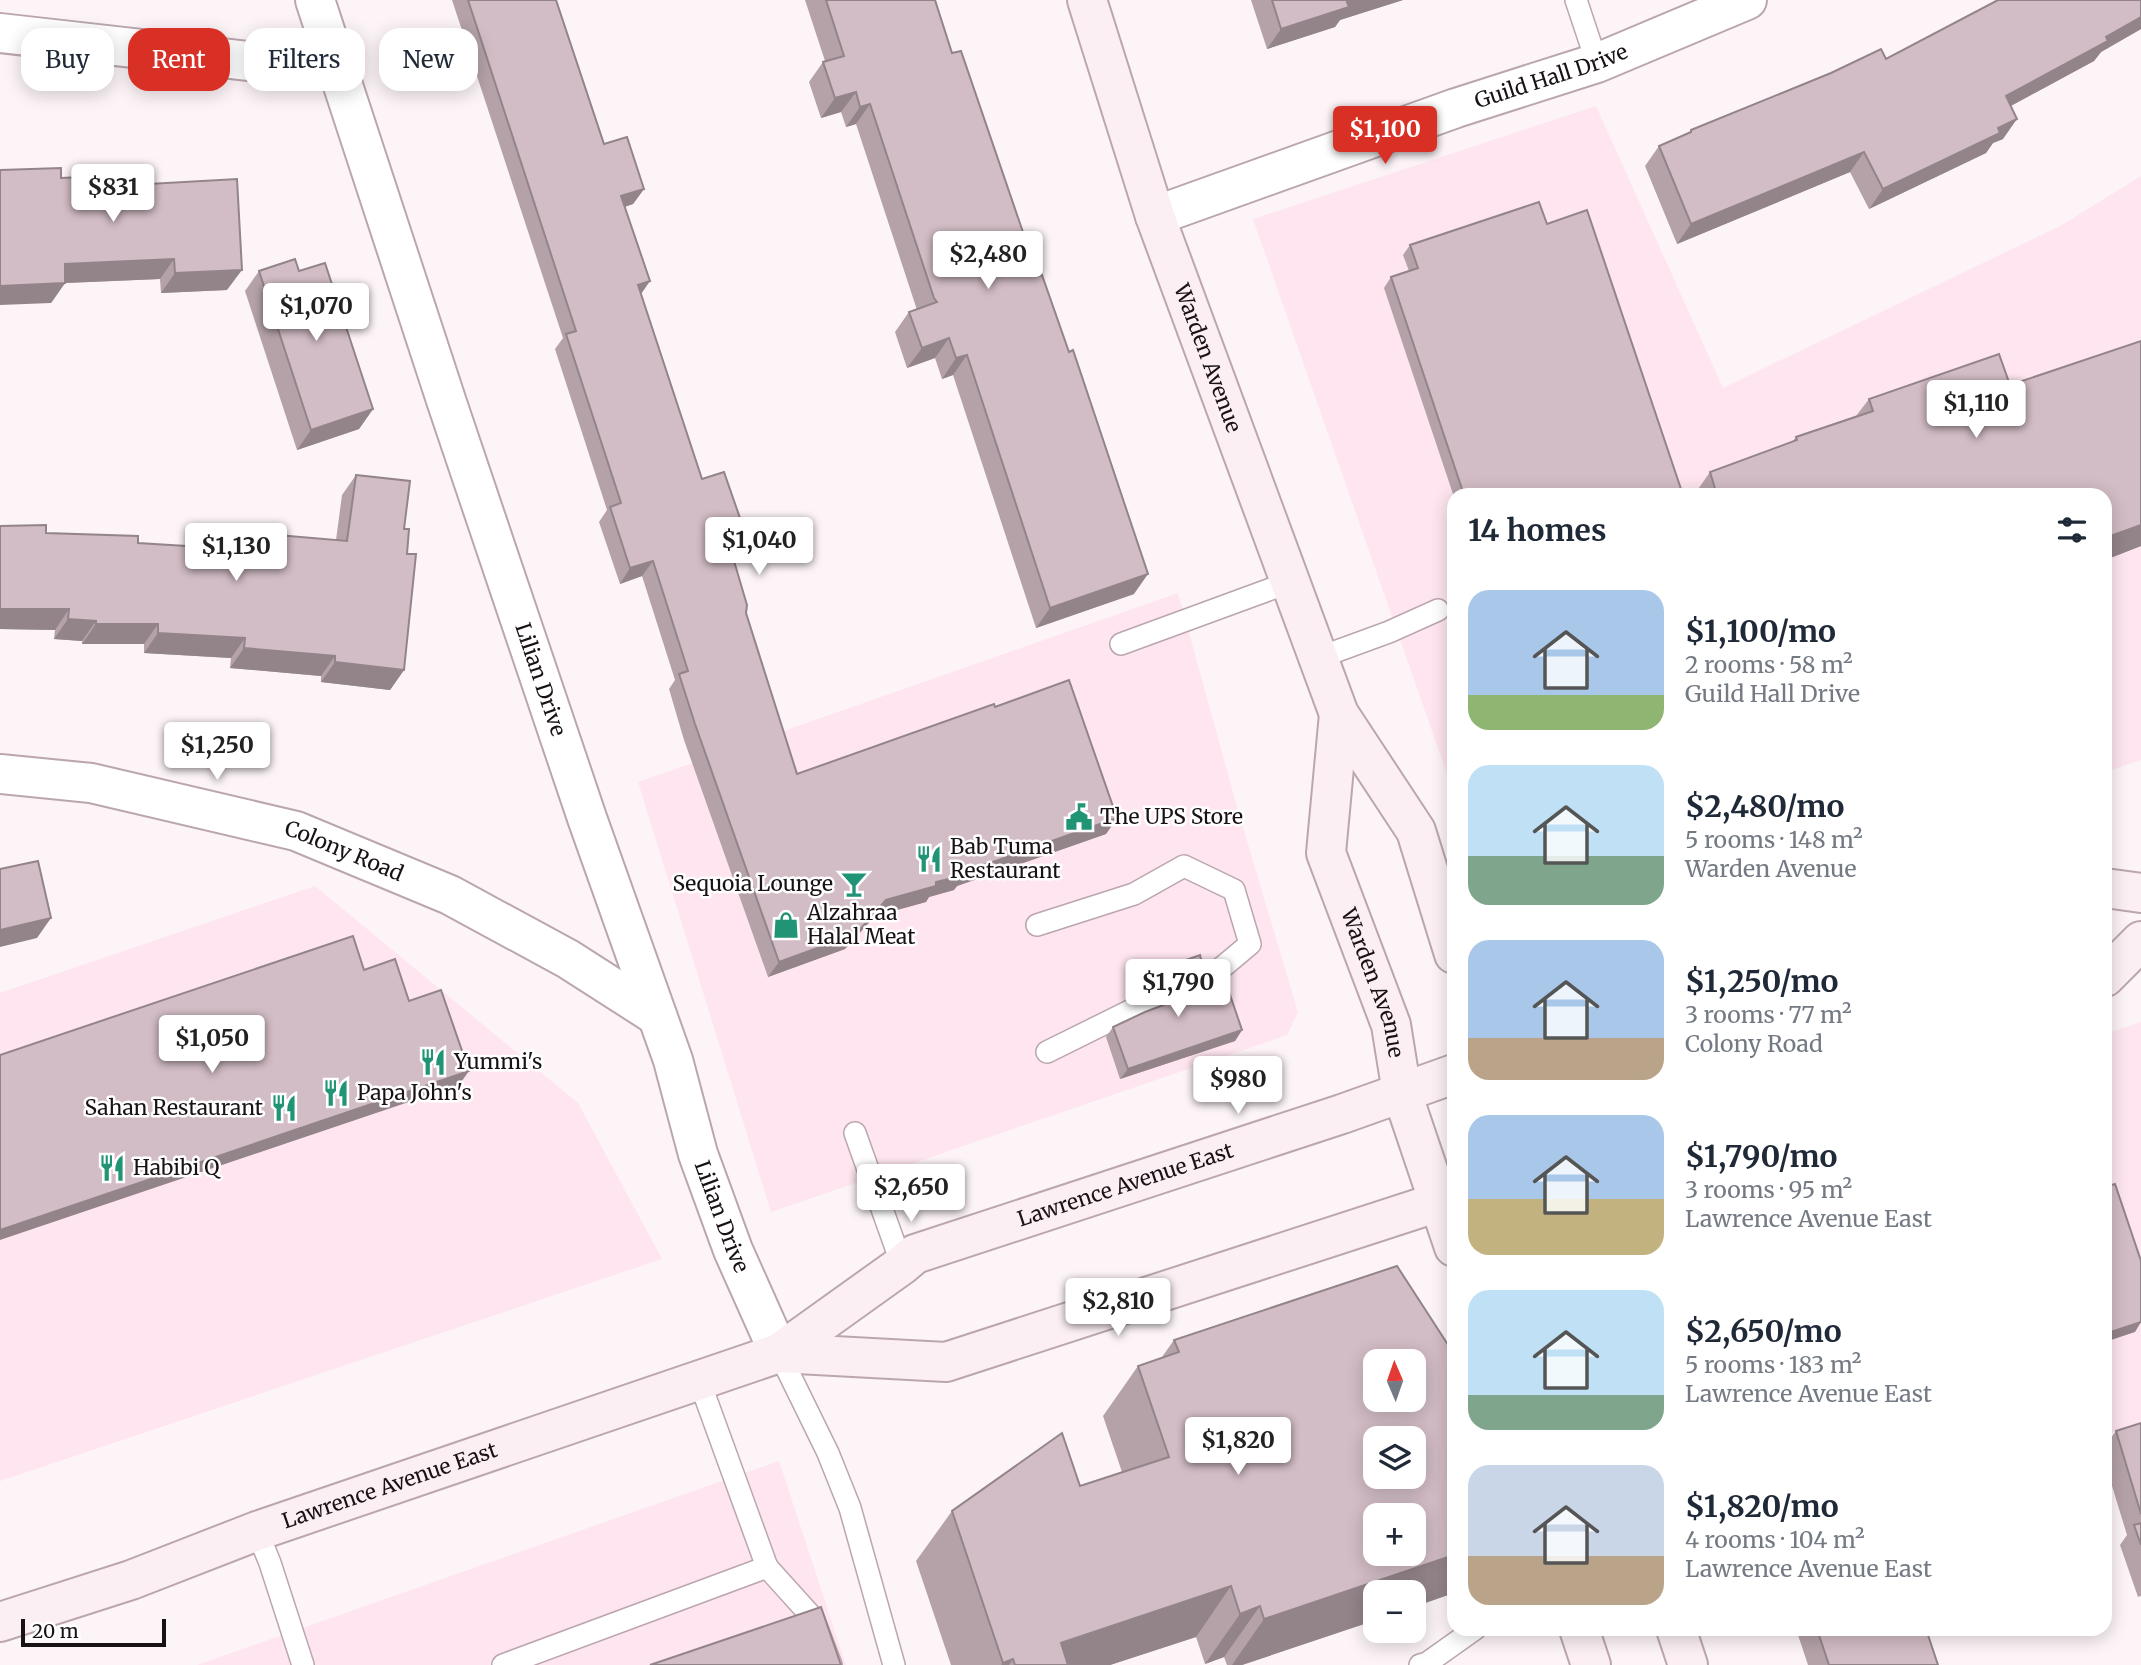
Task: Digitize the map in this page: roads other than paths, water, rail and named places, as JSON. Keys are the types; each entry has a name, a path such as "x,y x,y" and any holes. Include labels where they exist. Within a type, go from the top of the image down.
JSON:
{"main road":[{"name":"Warden Avenue","path":"1087,0 1155,216 1339,714 1416,831 1447,931"},
{"name":"Warden Avenue","path":"1339,714 1326,853 1391,1025 1402,1093 1447,1200"},
{"path":"2112,889 2141,893"},
{"path":"2112,970 2141,941"},
{"name":"Lawrence Avenue East","path":"0,1622 131,1580 257,1531 779,1353 915,1254 1447,1077"},
{"name":"Lawrence Avenue East","path":"779,1353 946,1362 1447,1200"},
{"path":"1581,1636 1591,1665"},
{"path":"1678,1636 1688,1665"}],"street":[{"name":"Lilian Drive","path":"315,0 324,28"},
{"name":"Guild Hall Drive","path":"1155,216 1456,108 1597,63 1747,0"},
{"path":"0,33 244,61"},
{"name":"Lilian Drive","path":"344,91 464,455 673,1060 698,1154 725,1231 779,1353"},
{"name":"Colony Road","path":"0,775 90,783 296,831 450,895 568,959 656,1016"}],"lane":[{"path":"1576,0 1597,63"},
{"path":"1121,644 1290,582"},
{"path":"1318,658 1389,632 1438,610"},
{"path":"1037,925 1134,894 1184,866 1234,890 1250,944 1213,975 1198,982"},
{"path":"1047,1052 1154,999"},
{"path":"855,1133 902,1265"},
{"path":"779,1353 828,1453 850,1508 894,1665"},
{"path":"699,1380 767,1567 813,1618 831,1665"},
{"path":"257,1531 303,1665"},
{"path":"503,1665 767,1567"},
{"path":"1420,1665 1427,1663 1465,1636"}],"place":[{"name":"The UPS Store","path":"1079,817"},
{"name":"Bab Tuma Restaurant","path":"929,859"},
{"name":"Sequoia Lounge","path":"854,884"},
{"name":"Alzahraa Halal Meat","path":"786,925"},
{"name":"Yummi's","path":"433,1062"},
{"name":"Papa John's","path":"336,1093"},
{"name":"Sahan Restaurant","path":"284,1108"},
{"name":"Habibi Q","path":"112,1168"}]}
